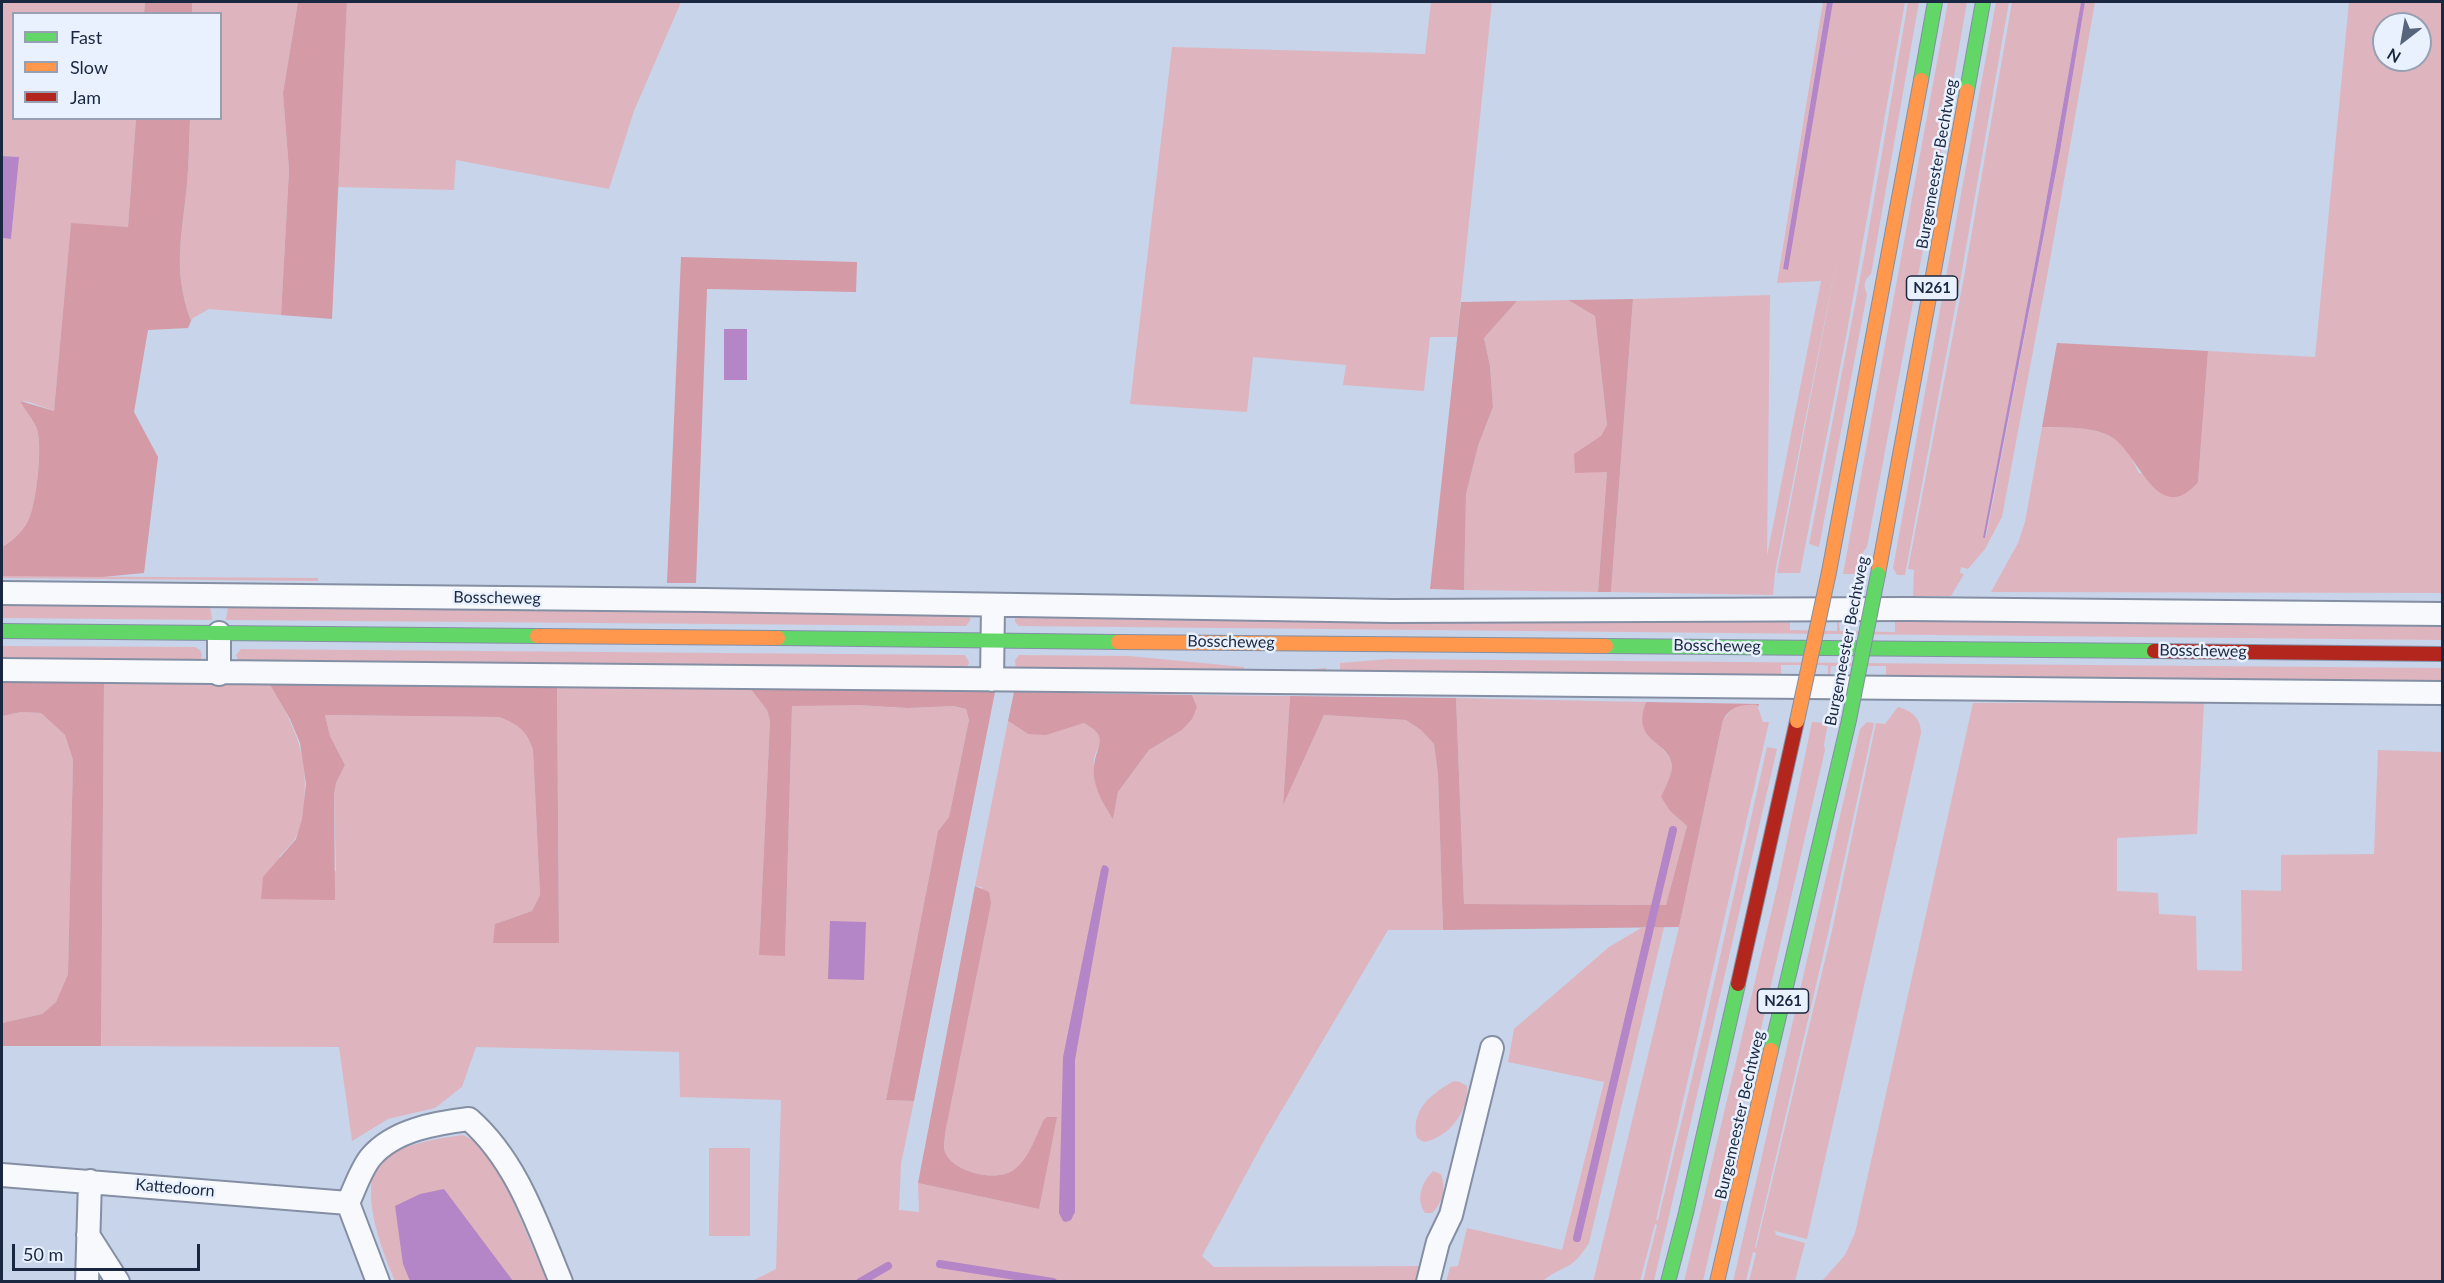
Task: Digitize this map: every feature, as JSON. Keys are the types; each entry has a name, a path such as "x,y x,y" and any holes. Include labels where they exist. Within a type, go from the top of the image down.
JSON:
{"main road":[{"name":"Burgemeester Bechtweg","path":"1668,1281 1686,1214 1829,572 1890,258 1935,2"},
{"name":"Burgemeester Bechtweg","path":"1717,1281 1849,720 1933,281 1983,2"},
{"name":"Bosscheweg","path":"2,632 992,639 2442,654"}],"street":[{"name":"Bosscheweg","path":"2,593 705,600 1392,611 1908,609 2442,614"},
{"path":"992,680 993,606"},
{"path":"219,633 219,674"},
{"path":"2,670 219,674 2442,693"},
{"path":"1428,1281 1438,1242 1451,1215 1492,1048"},
{"path":"378,1281 348,1203 371,1157 393,1139 433,1124 469,1119 487,1134 525,1194 561,1281"},
{"name":"Kattedoorn","path":"2,1175 348,1203"},
{"path":"87,1281 90,1181"},
{"path":"88,1235 118,1281"}],"shaded area":[{"path":"2,2 145,2 144,12 12,12 12,120 136,120 128,227 71,224 54,411 20,401 37,429 39,437 38,478 33,507 26,526 2,547 2,238 11,239 18,157 2,156"},
{"path":"145,2 192,2 192,12 144,12"},
{"path":"192,2 298,2 283,93 289,170 281,315 209,309 191,321 185,302 180,253 188,176 190,120 222,120 222,12 192,12"},
{"path":"298,2 347,2 332,319 281,315 289,170 283,93"},
{"path":"347,2 681,2 634,111 609,189 456,160 454,190 338,187"},
{"path":"1431,2 1492,2 1457,337 1430,337 1424,391 1343,385 1346,365 1253,357 1247,412 1130,404 1172,47 1425,54"},
{"path":"1823,2 1827,2 1783,269 1787,270 1833,2 1905,2 1847,332 1800,573 1777,573 1838,254 1775,573 1773,595 1611,592 1633,299 1770,295 1767,556 1821,281 1777,283"},
{"path":"1827,2 1833,2 1788,270 1783,269"},
{"path":"1908,2 1919,2 1871,274 1865,283 1867,294 1819,547 1809,544 1864,257"},
{"path":"1948,2 1967,2 1934,191 1867,547 1863,552 1859,574 1843,574"},
{"path":"1996,2 2009,2 1905,575 1897,575 1893,568"},
{"path":"2012,2 2081,2 1984,537 1986,537 2060,151 2085,2 2095,2 2002,517 1985,549 1968,569 1961,567 1960,573 1964,574 1951,596 1913,596 1914,570 1908,569 1964,277"},
{"path":"2081,2 2085,2 2060,151 1985,538 1983,538 2039,242"},
{"path":"2349,2 2442,2 2442,593 1991,592 2018,543 2025,522 2042,427 2084,429 2105,434 2125,448 2139,473 2198,482 2208,351 2315,357"},
{"path":"136,120 190,120 180,269 185,302 191,321 188,328 148,330 134,412 158,457 144,573 102,577 2,576 2,547 21,532 30,518 37,478 39,437 37,429 20,401 54,411 71,223 128,227"},
{"path":"2,156 19,157 11,239 2,238"},
{"path":"681,257 857,262 856,292 707,289 696,583 667,583"},
{"path":"1633,299 1611,592 1598,592 1607,472 1575,473 1574,454 1601,436 1607,425 1595,316 1568,300"},
{"path":"1568,300 1595,316 1607,426 1601,436 1607,471 1598,592 1464,590 1466,494 1478,446 1493,407 1490,366 1484,338 1517,301"},
{"path":"1517,301 1484,338 1490,366 1493,407 1478,446 1466,494 1464,590 1430,589 1461,302"},
{"path":"724,329 747,329 747,380 724,380"},
{"path":"2057,343 2208,351 2198,482 2184,494 2171,497 2160,492 2149,482 2120,444 2110,436 2085,429 2042,427"},
{"path":"2,576 318,578 318,581 2,578"},
{"path":"2,602 210,606 212,620 2,618"},
{"path":"228,606 734,609 968,616 971,619 966,626 226,620"},
{"path":"1018,616 1790,618 1790,630 1837,631 1837,622 1839,622 1840,631 1893,632 1895,632 1895,619 2442,624 2442,640 1019,626 1015,622"},
{"path":"2,646 195,647 202,655 200,662 2,662"},
{"path":"241,649 965,655 969,662 967,669 239,662 236,655"},
{"path":"1019,655 1129,656 1244,667 1244,673 1016,669 1015,660"},
{"path":"1390,659 2442,668 2442,685 1886,680 1886,666 1831,666 1830,675 1828,675 1828,666 1824,665 1781,665 1781,679 1282,672 1326,668 1327,671 1340,670 1340,663"},
{"path":"2,682 104,682 101,1046 2,1046 2,1023 42,1014 56,1002 68,974 73,760 65,735 41,713 21,712 2,716"},
{"path":"104,682 269,683 286,712 298,740 305,786 300,827 294,840 279,857 336,871 334,795 336,783 345,765 330,736 325,715 499,717 511,722 525,733 533,750 540,895 532,911 495,924 559,942 557,685 750,688 767,710 770,721 759,955 785,955 792,705 908,708 954,706 966,709 969,720 949,817 938,831 886,1100 914,1101 901,1164 899,1210 919,1212 918,1183 1039,1209 1043,1121 1025,1159 1016,1169 1008,1173 988,1175 966,1170 950,1159 944,1148 982,887 975,886 1008,721 1028,734 1046,734 1084,723 1093,729 1100,739 1094,767 1113,818 1118,792 1149,750 1182,730 1197,707 1192,695 1290,696 1283,803 1324,715 1406,720 1421,730 1434,744 1438,774 1443,930 1388,930 1266,1137 1202,1256 1214,1267 1419,1266 1416,1281 752,1281 776,1269 781,1100 680,1097 679,1052 476,1047 462,1087 435,1108 388,1119 352,1141 339,1047 101,1046"},
{"path":"269,683 557,685 559,943 493,943 495,924 532,911 540,895 533,750 521,729 499,717 325,715 330,736 345,765 336,783 334,795 335,900 261,899 263,877 296,839 302,819 306,784 300,743 290,719"},
{"path":"750,688 995,692 914,1101 886,1100 938,831 949,817 969,720 966,709 954,706 908,708 856,705 792,706 785,956 759,955 770,721 767,710"},
{"path":"1014,692 1192,695 1197,707 1192,719 1182,730 1149,750 1118,792 1113,819 1096,787 1094,766 1100,742 1097,733 1084,723 1046,735 1028,734 1008,721"},
{"path":"1290,696 1456,698 1464,904 1666,905 1687,826 1670,811 1661,797 1672,766 1670,757 1652,740 1643,726 1642,715 1646,702 1759,704 1758,707 1751,705 1737,707 1723,720 1679,927 1443,930 1438,774 1434,744 1421,730 1406,720 1324,715 1283,805"},
{"path":"1456,698 1646,702 1643,725 1647,733 1670,759 1672,767 1661,797 1670,811 1687,826 1666,905 1464,904"},
{"path":"2204,702 2197,834 2117,838 2117,891 2158,893 2159,914 2196,916 2197,970 2242,971 2241,890 2281,891 2281,855 2374,854 2378,750 2442,752 2442,1281 1822,1281 1845,1255 1855,1233 1973,703"},
{"path":"1743,704 1757,705 1763,722 1769,722 1656,1220 1658,1220 1706,1019 1767,747 1777,749 1654,1281 1643,1281 1657,1225 1655,1224 1640,1281 1593,1282 1679,927 1723,720 1733,708"},
{"path":"1898,707 1914,715 1921,727 1921,733 1807,1239 1775,1231 1776,1235 1805,1243 1795,1281 1749,1281 1756,1253 1753,1252 1746,1281 1733,1282 1860,729 1867,722 1874,723 1756,1248 1831,935 1876,723 1885,724"},
{"path":"21,712 41,713 65,735 73,760 68,974 56,1002 42,1014 2,1023 2,716"},
{"path":"1812,722 1828,723 1825,750 1703,1281 1684,1282 1777,888"},
{"path":"1103,865 1109,869 1075,1060 1075,1212 1071,1220 1066,1222 1059,1213 1063,1057"},
{"path":"975,886 989,892 991,903 945,1133 944,1150 957,1165 977,1174 1008,1173 1024,1159 1043,1121 1047,1117 1057,1117 1039,1209 918,1183"},
{"path":"830,921 866,922 864,980 828,979"},
{"path":"1664,927 1589,1243 1575,1261 1543,1281 1446,1282 1450,1267 1458,1266 1467,1228 1562,1250 1604,1082 1508,1062 1514,1029 1609,947 1641,928"},
{"path":"1454,1081 1467,1086 1467,1096 1461,1114 1449,1129 1433,1140 1424,1142 1417,1138 1417,1119 1420,1111 1431,1097"},
{"path":"463,1135 479,1143 505,1183 547,1281 395,1281 372,1211 372,1182 375,1169 390,1154 402,1149 428,1141"},
{"path":"709,1148 750,1148 750,1236 709,1236"},
{"path":"1433,1171 1441,1174 1442,1195 1439,1205 1432,1213 1425,1213 1420,1196 1426,1180"},
{"path":"444,1189 513,1281 410,1281 403,1264 395,1206 420,1194"}],"waterway":[{"path":"1577,1238 1673,830"},
{"path":"940,1264 1053,1282"},
{"path":"860,1282 888,1266"}],"traffic: fast":[{"path":"1921,80 1935,2"},
{"path":"1967,91 1983,2"},
{"path":"1849,720 1878,574"},
{"path":"2,631 537,636"},
{"path":"778,638 1118,642"},
{"path":"1606,646 2154,651"},
{"path":"1771,1050 1849,720"},
{"path":"1668,1282 1738,984"}],"traffic: slow":[{"path":"1829,572 1921,80"},
{"path":"1878,574 1967,91"},
{"path":"1797,721 1829,572"},
{"path":"537,636 778,638"},
{"path":"1118,642 1606,646"},
{"path":"1717,1282 1771,1050"}],"traffic: jam":[{"path":"2154,651 2442,654"},
{"path":"1738,984 1797,721"}]}
